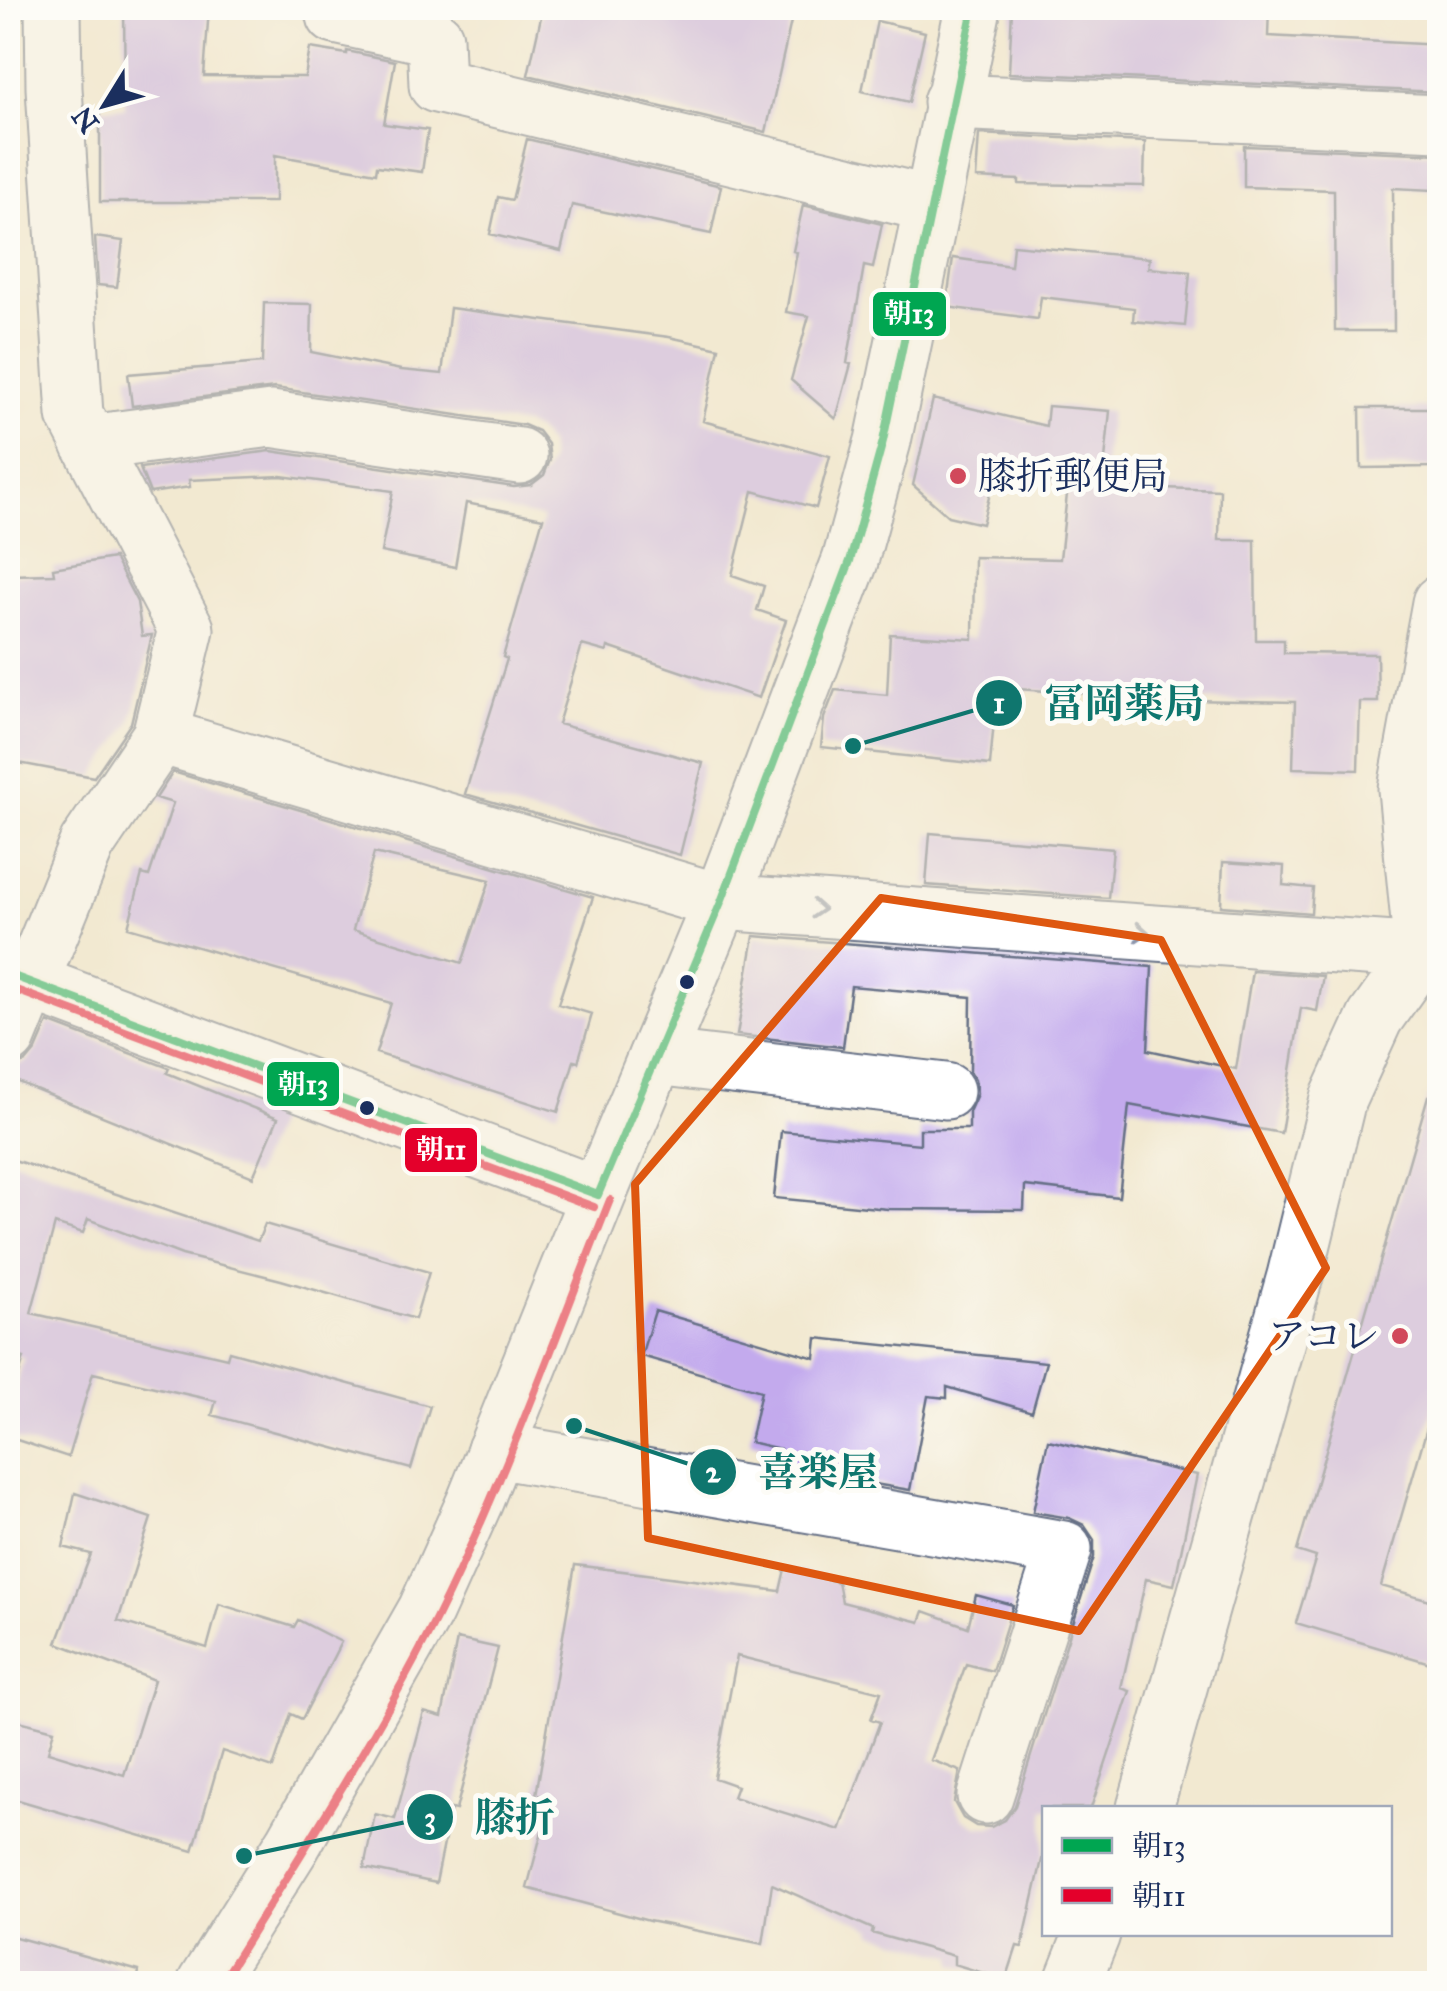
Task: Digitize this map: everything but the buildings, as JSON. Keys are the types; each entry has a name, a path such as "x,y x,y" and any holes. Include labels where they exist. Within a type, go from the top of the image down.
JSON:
{"street":[{"path":"8,1036 18,978 87,844 160,736 186,629 75,416 31,87 54,8"},
{"path":"205,1984 293,1844 416,1628 450,1558 721,902 850,561 882,441 973,8"},
{"path":"334,22 435,38 438,85 930,204"},
{"path":"951,102 1440,123"},
{"path":"89,442 271,419 520,456"},
{"path":"1146,1806 1295,1276 1338,1099 1375,1018 1431,943 1406,789 1440,603"},
{"path":"160,736 721,902 1431,943"},
{"path":"18,978 598,1195"},
{"path":"656,1057 946,1091"},
{"path":"495,1450 1064,1549 986,1796"},
{"path":"1072,1984 1091,1936"}],"highlighted area":[{"path":"881,898 1161,940 1326,1268 1079,1631 648,1538 635,1184"}],"transit line":[{"name":"朝13","path":"598,1195 721,902 850,561 883,441 973,8"},
{"name":"朝13","path":"8,974 598,1195"},
{"name":"朝11","path":"8,987 594,1207"},
{"name":"朝11","path":"220,1984 359,1758 436,1619 506,1464 610,1200"}],"place":[{"name":"膝折郵便局","path":"958,476"},
{"name":"冨岡薬局","path":"853,746"},
{"name":"アコレ","path":"1400,1336"},
{"name":"喜楽屋","path":"574,1426"},
{"name":"膝折","path":"244,1856"}]}
